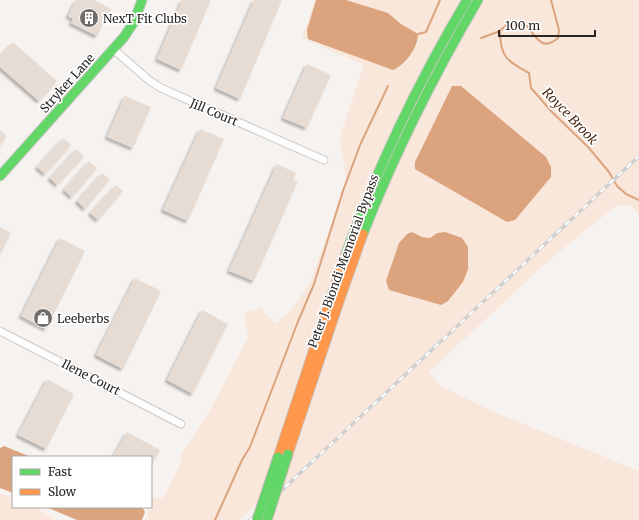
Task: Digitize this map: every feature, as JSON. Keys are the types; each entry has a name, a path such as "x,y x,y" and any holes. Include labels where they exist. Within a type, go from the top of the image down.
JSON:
{"main road":[{"name":"Stryker Lane","path":"0,176 124,37 134,22 142,0"},
{"name":"Peter J. Biondi Memorial Bypass","path":"257,520 332,294 364,207 392,142 423,77 467,0"},
{"name":"Peter J. Biondi Memorial Bypass","path":"267,520 336,309 376,203 419,108 478,0"}],"street":[{"name":"Jill Court","path":"113,50 150,81 161,88 324,160"},
{"name":"Ilene Court","path":"0,331 181,424"}],"shaded area":[{"path":"315,0 639,0 639,216 632,206 617,205 549,260 429,372 439,385 496,413 639,471 639,520 272,520 286,477 239,520 148,520 147,508 152,508 152,497 163,498 182,461 180,456 211,409 248,337 244,313 260,308 275,323 292,310 310,282 346,179 340,138 364,65 302,38"},
{"path":"316,0 346,0 388,13 401,24 418,34 416,45 406,60 398,68 393,70 308,39 307,30"},
{"path":"452,86 461,86 546,157 551,167 551,177 515,220 507,222 415,169 415,162"},
{"path":"412,232 422,237 430,238 437,233 445,232 462,238 468,247 468,269 463,282 448,301 441,305 389,290 386,281 399,243 407,234"},
{"path":"4,446 29,456 12,456 12,493 0,488 0,448"},
{"path":"0,493 12,499 12,508 37,508 55,520 0,520"},
{"path":"48,508 143,508 145,512 142,520 77,520"}],"building":[{"name":"NexT Fit Clubs","path":"76,0 94,0 111,9 97,36 71,23 73,19 68,16"},
{"path":"182,0 211,0 181,70 157,59"},
{"path":"254,0 282,0 240,99 216,88"},
{"path":"13,42 57,81 39,101 0,67 0,56"},
{"path":"307,64 331,75 307,128 283,118"},
{"path":"125,96 151,107 133,148 107,137"},
{"path":"200,129 224,139 188,221 163,210"},
{"path":"0,130 7,136 0,145"},
{"path":"63,138 71,145 45,174 37,167"},
{"path":"76,149 84,156 57,185 50,178"},
{"path":"89,161 97,168 72,197 64,190"},
{"path":"277,164 296,173 293,180 298,181 254,281 229,271"},
{"path":"102,173 110,179 85,209 77,201"},
{"path":"116,185 123,191 98,220 90,213"},
{"path":"0,227 11,233 0,255"},
{"path":"60,238 85,251 46,329 21,316"},
{"path":"135,278 161,291 123,369 96,355"},
{"path":"202,310 228,324 193,394 167,380"},
{"path":"47,379 74,394 46,449 18,435"},
{"path":"127,432 160,450 152,464 152,456 114,456"}],"waterway":[{"path":"418,34 426,32 440,0"},
{"name":"Royce Brook","path":"551,0 559,30 558,38 548,44 544,43 540,41 527,26 507,24 500,31 500,40 503,53 515,65 529,73 531,88 552,112 588,147 609,172 617,186 626,194 639,200"},
{"path":"481,38 500,31"},
{"path":"215,520 242,460 250,447 297,324 314,284 343,191 360,145 388,86"}],"railway":[{"path":"250,520 639,156"}],"traffic: fast":[{"path":"0,176 124,37 134,22 142,0"},
{"path":"345,256 371,190 400,125 432,62 467,0"},
{"path":"363,234 388,174 416,115 478,0"},
{"path":"267,520 288,454"},
{"path":"257,520 278,457"}],"traffic: slow":[{"path":"288,454 363,234"},
{"path":"278,457 345,256"}],"place":[{"name":"NexT Fit Clubs","path":"89,18"},
{"name":"Leeberbs","path":"43,318"}]}
